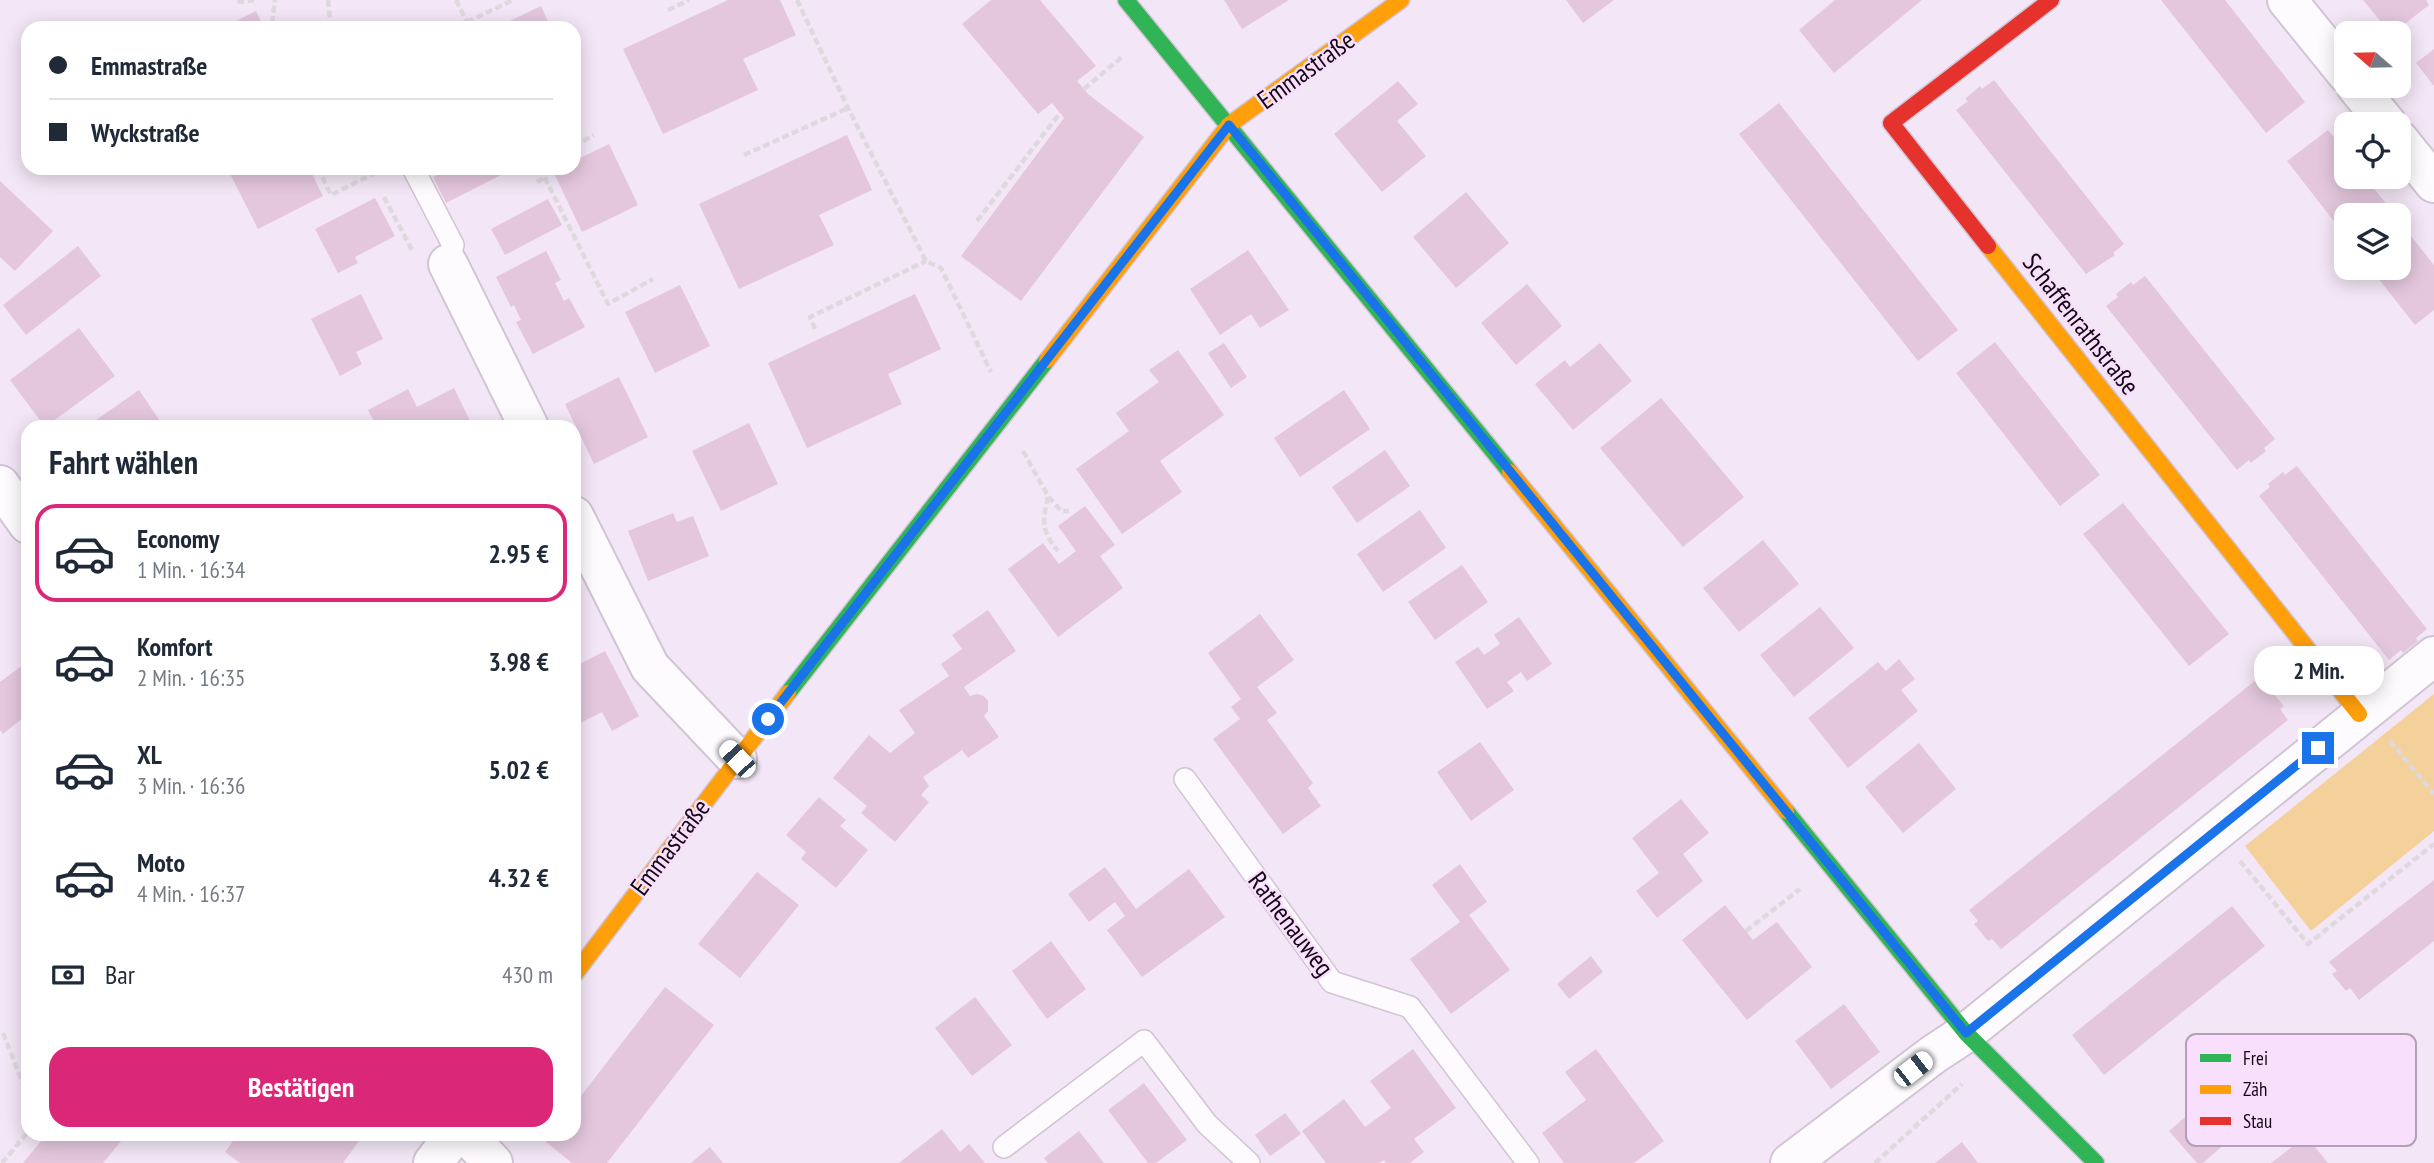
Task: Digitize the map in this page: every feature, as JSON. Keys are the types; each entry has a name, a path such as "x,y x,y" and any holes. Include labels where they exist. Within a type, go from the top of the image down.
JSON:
{"street":[{"path":"1126,0 1978,1046 2096,1163"},
{"name":"Emmastraße","path":"581,966 737,759 1229,125 1401,0"},
{"name":"Schaffenrathstraße","path":"2051,0 1891,122 2359,714"},
{"path":"2287,0 2334,59"},
{"path":"2366,98 2377,112"},
{"path":"2411,155 2434,183"},
{"path":"448,264 526,420"},
{"path":"0,485 21,514"},
{"path":"581,530 650,667 737,759"},
{"path":"1790,1163 1934,1054 1978,1046 2214,831 2434,656"},
{"path":"433,1163 450,1141"},
{"path":"473,1141 493,1163"}],"lane":[{"path":"417,175 453,245 448,264"},
{"name":"Rathenauweg","path":"1185,779 1332,982 1410,1007 1528,1163"},
{"path":"1004,1147 1144,1041 1207,1124 1250,1163"}],"path":[{"path":"238,0 254,0"},
{"path":"272,21 275,0"},
{"path":"328,0 330,21"},
{"path":"456,0 466,21"},
{"path":"469,21 513,0"},
{"path":"668,10 689,0"},
{"path":"797,0 848,108 926,261 941,268 992,373 1013,405"},
{"path":"1084,89 1153,33"},
{"path":"744,155 848,108"},
{"path":"977,221 1060,113"},
{"path":"581,142 594,135"},
{"path":"321,175 331,195 371,175"},
{"path":"537,182 545,177 608,303 653,279"},
{"path":"384,197 418,260 448,264"},
{"path":"815,329 810,317 926,261"},
{"path":"997,426 1027,455 1048,496 1061,511 1069,511"},
{"path":"1048,496 1042,521 1047,537 1058,551"},
{"path":"2359,714 2381,729 2434,794"},
{"path":"2214,831 2308,944 2434,844"},
{"path":"1746,932 1830,864"},
{"path":"3,1032 21,1079"},
{"path":"1875,1163 1978,1046"},
{"path":"2,1163 21,1140"}],"shaded area":[{"path":"2434,694 2434,831 2311,931 2245,846"}],"building":[{"path":"728,0 780,0 796,35 743,59 758,90 663,134 623,49"},
{"path":"991,0 1040,0 1096,66 1077,81 1088,94 1144,137 1021,301 961,256 1064,118 1052,103 1038,114 962,24"},
{"path":"1224,0 1289,0 1242,29"},
{"path":"1566,0 1614,0 1583,23"},
{"path":"1835,0 1922,0 1834,73 1799,30"},
{"path":"2161,0 2225,0 2305,102 2266,133"},
{"path":"2363,0 2426,0 2429,5 2408,21 2380,21"},
{"path":"541,6 548,21 510,21"},
{"path":"256,11 261,21 236,21"},
{"path":"2434,49 2434,86 2416,63"},
{"path":"1994,80 2124,244 2113,253 2115,255 2086,274 1956,110 1968,101 1965,99 1980,86 1982,89"},
{"path":"1398,81 1418,104 1397,121 1426,156 1382,192 1334,134"},
{"path":"1779,103 1958,330 1918,361 1739,134"},
{"path":"2328,130 2334,137 2334,189 2374,189 2386,203 2334,203 2334,221 2287,161"},
{"path":"847,135 872,190 819,215 834,245 739,289 699,204"},
{"path":"609,144 638,205 582,232 555,175 581,175 581,158"},
{"path":"231,175 312,175 323,196 258,229"},
{"path":"436,175 501,175 446,203 433,177"},
{"path":"0,181 53,231 15,271 0,257"},
{"path":"1466,192 1509,243 1456,288 1413,237"},
{"path":"375,198 395,236 355,257 358,263 338,273 315,229"},
{"path":"548,199 562,225 505,255 491,229"},
{"path":"2411,236 2434,265 2434,310 2415,325 2379,280 2411,280"},
{"path":"78,246 101,276 26,335 3,305"},
{"path":"1248,250 1289,310 1260,328 1251,314 1220,335 1190,289"},
{"path":"546,251 561,280 555,283 564,301 569,298 585,327 533,354 516,322 521,320 514,305 511,307 496,277"},
{"path":"2145,276 2275,439 2264,448 2266,451 2251,463 2249,460 2237,470 2106,306 2131,282 2133,285"},
{"path":"1527,284 1562,326 1516,365 1481,323"},
{"path":"680,285 710,346 655,373 625,312"},
{"path":"361,294 383,339 356,352 362,364 340,376 311,319"},
{"path":"915,294 941,349 888,374 902,404 807,448 768,363"},
{"path":"79,328 115,376 55,420 40,420 10,380"},
{"path":"1995,342 2100,475 2060,506 1956,373"},
{"path":"1224,343 1247,377 1231,388 1208,353"},
{"path":"1600,343 1632,381 1573,430 1535,384 1565,360 1570,367"},
{"path":"1178,350 1224,415 1160,461 1182,492 1122,534 1076,469 1129,431 1116,413 1159,382 1149,370"},
{"path":"619,377 648,437 594,464 581,437 581,420 573,420 565,404"},
{"path":"454,388 470,420 373,420 368,410 408,389 417,407"},
{"path":"139,390 159,420 96,420"},
{"path":"1344,390 1370,429 1300,477 1274,438"},
{"path":"1661,398 1744,497 1683,547 1600,448"},
{"path":"749,423 778,484 721,511 692,451"},
{"path":"1385,450 1410,486 1357,523 1332,487"},
{"path":"2297,466 2427,629 2416,638 2418,641 2403,653 2401,650 2389,660 2259,496 2270,487 2268,484 2283,472 2285,475"},
{"path":"2123,503 2229,634 2189,666 2083,534"},
{"path":"1085,506 1115,545 1100,556 1123,588 1058,637 1008,569 1043,543 1059,564 1076,551 1058,526"},
{"path":"1420,510 1446,548 1383,592 1357,554"},
{"path":"673,513 677,522 693,516 709,556 648,581 628,531"},
{"path":"1763,540 1799,584 1739,632 1703,588"},
{"path":"1462,565 1488,602 1435,640 1408,602"},
{"path":"1820,607 1854,648 1794,697 1760,655"},
{"path":"988,610 1016,651 964,687 970,696 977,694 988,701 988,711 984,716 999,737 968,758 962,750 923,777 929,786 921,795 929,802 895,842 861,813 867,806 833,778 869,735 890,753 915,733 899,710 949,676 941,664 962,649 952,635"},
{"path":"1260,614 1294,660 1257,687 1277,713 1267,720 1313,783 1308,788 1321,806 1283,834 1213,739 1240,719 1231,707 1241,699 1208,653"},
{"path":"1519,617 1552,664 1527,681 1521,672 1507,682 1514,691 1487,709 1455,662 1478,647 1484,655 1500,644 1494,635"},
{"path":"605,651 639,716 612,731 602,712 581,722 581,663"},
{"path":"1899,659 1915,679 1901,690 1918,711 1848,768 1808,718 1878,662 1886,671"},
{"path":"21,666 21,720 3,734 0,730 0,682"},
{"path":"2256,680 2265,691 2269,688 2284,706 2280,709 2288,720 2001,949 1992,939 1988,941 1974,924 1978,921 1969,910"},
{"path":"1480,742 1514,790 1471,821 1437,772"},
{"path":"1919,743 1956,789 1903,833 1865,787"},
{"path":"819,797 846,820 840,826 868,850 836,888 801,859 806,852 786,835"},
{"path":"1681,799 1709,833 1683,854 1703,881 1657,918 1636,891 1659,873 1632,838"},
{"path":"1460,864 1487,902 1469,915 1510,970 1451,1014 1410,959 1460,922 1432,885"},
{"path":"1105,867 1136,909 1189,869 1225,917 1142,977 1107,930 1125,916 1115,902 1089,922 1068,894"},
{"path":"757,872 799,905 740,978 698,944"},
{"path":"2434,880 2434,941 2359,1000 2350,988 2346,991 2332,974 2337,971 2329,962"},
{"path":"1725,905 1753,940 1777,922 1812,967 1747,1020 1682,940"},
{"path":"2232,906 2265,946 2104,1075 2072,1035"},
{"path":"1051,941 1086,989 1047,1019 1012,971"},
{"path":"1591,956 1603,972 1569,999 1557,984"},
{"path":"665,987 714,1025 607,1163 572,1163 546,1142 581,1141 581,1096"},
{"path":"975,997 1012,1045 972,1076 935,1028"},
{"path":"1844,1004 1880,1052 1831,1089 1795,1041"},
{"path":"1413,1049 1456,1108 1414,1139 1424,1152 1410,1163 1386,1163 1384,1160 1379,1163 1326,1163 1302,1131 1344,1099 1365,1127 1391,1108 1370,1081"},
{"path":"1596,1049 1664,1141 1634,1163 1564,1163 1542,1133 1586,1100 1565,1072"},
{"path":"1144,1083 1187,1140 1156,1163 1148,1163 1108,1110"},
{"path":"1285,1113 1301,1134 1270,1156 1255,1135"},
{"path":"2186,1116 2186,1146 2222,1146 2203,1163 2197,1163 2169,1131"},
{"path":"942,1129 960,1152 969,1144 985,1163 899,1163"},
{"path":"1079,1131 1104,1163 1048,1163 1044,1158"},
{"path":"41,1141 121,1141 103,1163 23,1163"},
{"path":"233,1141 359,1141 343,1163 240,1163 225,1152"},
{"path":"1962,1142 1978,1163 1935,1163"},
{"path":"2293,1146 2314,1146 2328,1163 2271,1163"},
{"path":"710,1147 723,1163 691,1163"}],"traffic: fast":[{"path":"1126,0 1510,472"},
{"path":"788,693 1047,360"},
{"path":"1786,811 1966,1033 2096,1163"}],"traffic: slow":[{"path":"1047,360 1229,125 1401,0"},
{"path":"1988,246 2359,714"},
{"path":"1510,472 1786,811"},
{"path":"581,966 788,693"}],"traffic: jam":[{"path":"1988,246 1891,123 2051,0"}],"route":[{"path":"768,719 1229,125 1966,1033 2318,748"}]}
